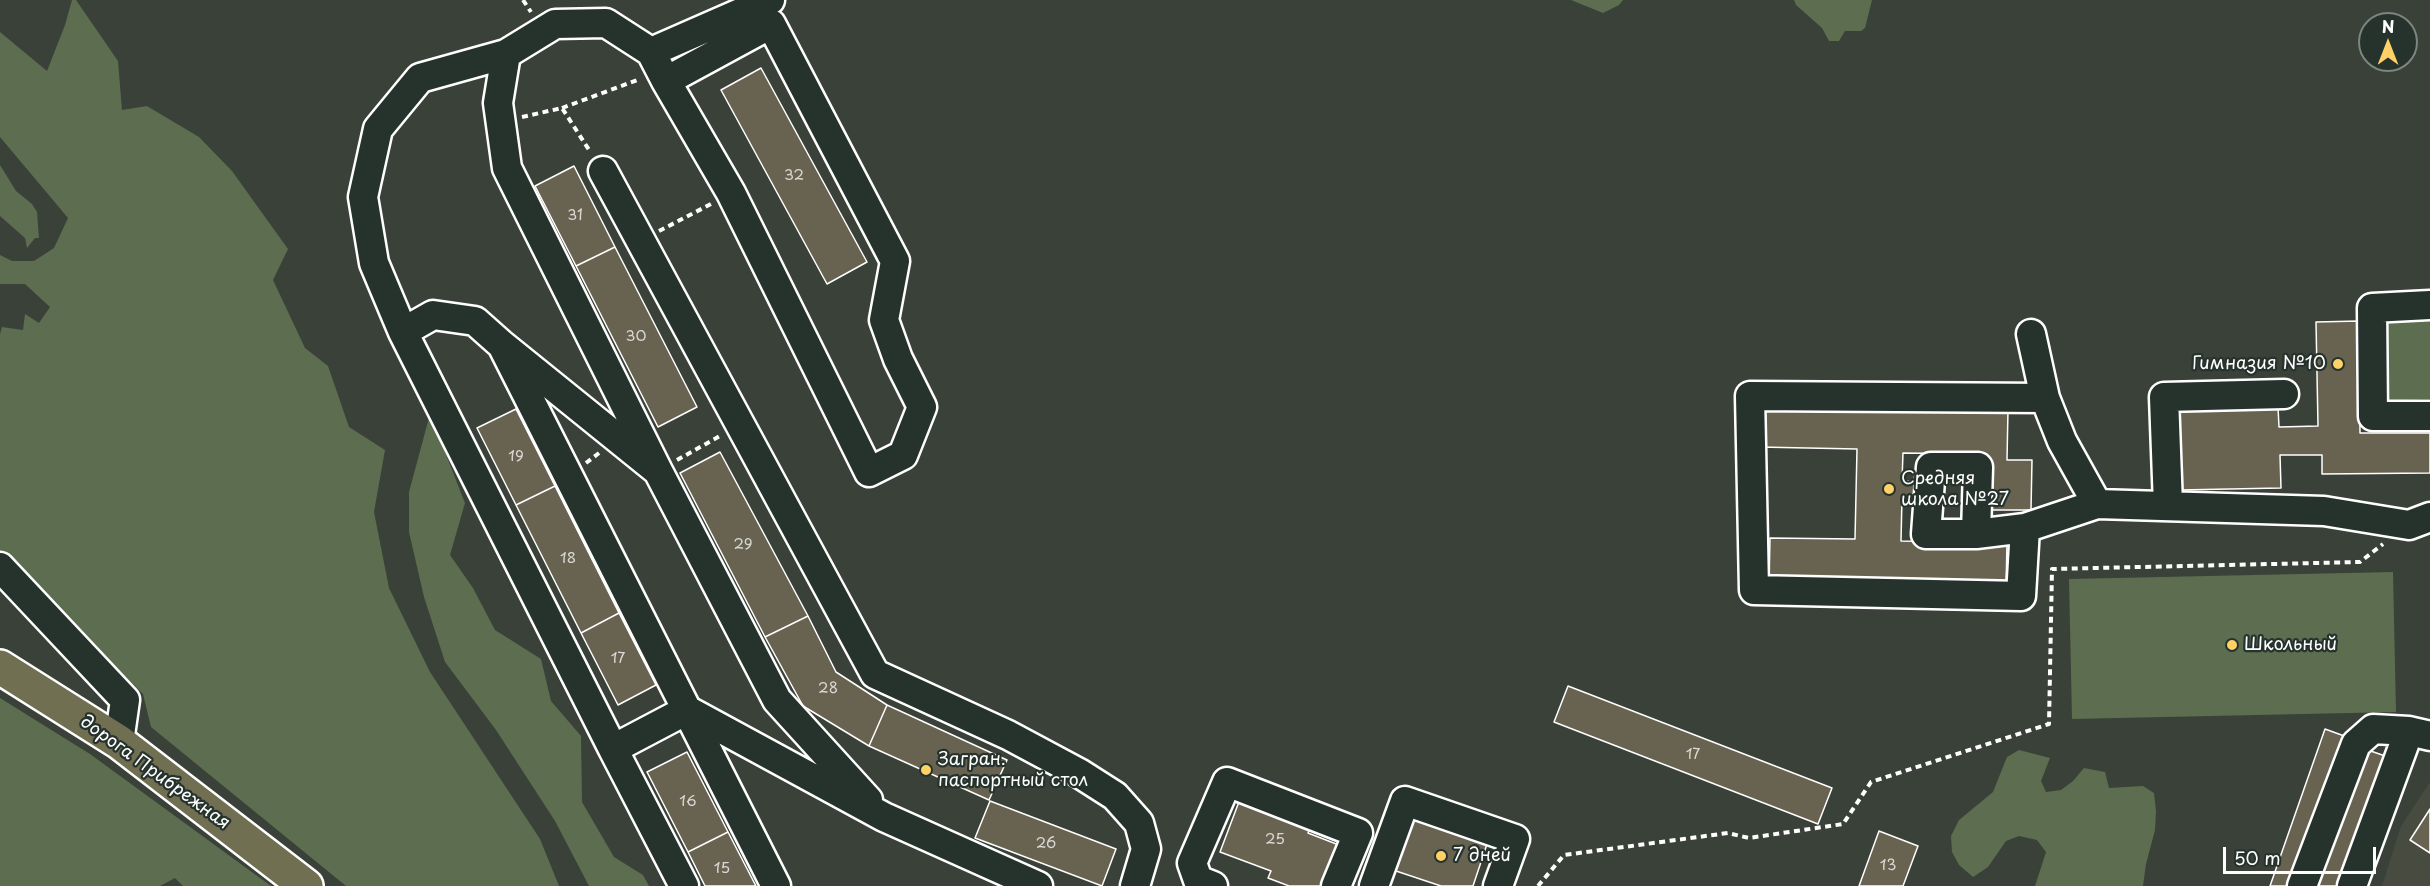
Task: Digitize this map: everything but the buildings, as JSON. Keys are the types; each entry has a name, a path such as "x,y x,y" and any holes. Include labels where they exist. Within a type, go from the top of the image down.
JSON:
{"main road":[{"name":"дорога Прибрежная","path":"0,667 119,742 306,886"}],"lane":[{"path":"660,68 770,0"},
{"path":"660,68 771,24 895,261 884,320 898,359 922,407 903,455 869,472 730,193 660,68 606,23 555,24 506,54 420,78 378,129 363,197 374,263 403,332 684,886"},
{"path":"506,54 498,103 507,168 658,471 777,700 884,817"},
{"path":"603,171 875,674 1008,735 1079,772 1115,796 1139,823 1146,849 1135,886"},
{"path":"2430,305 2372,308 2372,318 2373,416 2430,416"},
{"path":"403,332 434,315 475,321 658,471"},
{"path":"2031,334 2045,398 2062,441 2097,504"},
{"path":"502,345 776,886"},
{"path":"2168,506 2164,397 2284,394"},
{"path":"2025,528 2021,596 1754,590 1750,396 2045,398"},
{"path":"1976,534 2025,528 2097,504 2324,511 2419,521"},
{"path":"0,567 125,700 119,742"},
{"path":"612,748 687,710"},
{"path":"687,710 884,817 1038,886"},
{"path":"2302,886 2356,744 2373,729 2419,734 2352,886"},
{"path":"1213,886 1198,880 1192,863 1227,782 1358,833 1336,886"},
{"path":"1374,886 1405,801 1515,839 1498,886"}],"path":[{"path":"500,122 562,108 660,68"},
{"path":"562,108 603,171"},
{"path":"671,225 701,209"},
{"path":"658,471 740,425"},
{"path":"569,477 618,439"},
{"path":"1538,886 1564,855 1728,832 1749,838 1844,824 1871,782 2049,724 2052,569 2360,562 2419,521"}],"shaded area":[{"path":"2430,782 2430,886 2382,886 2401,826"}],"green space":[{"path":"72,0 76,0 118,61 122,110 147,106 199,137 232,171 288,249 273,280 305,348 328,366 349,427 385,450 374,512 389,588 430,672 540,839 559,886 346,886 151,727 143,694 0,552 0,334 2,327 23,330 25,314 39,323 50,307 25,284 0,284 0,255 12,261 34,261 54,248 68,218 0,137 0,32 47,71"},
{"path":"1571,0 1623,0 1619,5 1603,13"},
{"path":"1794,0 1872,0 1865,28 1861,31 1845,31 1839,41 1829,41 1822,28 1796,5"},
{"path":"0,165 16,191 32,204 37,212 39,238 35,238 27,248 25,238 0,216"},
{"path":"2381,320 2430,320 2430,399 2382,401"},
{"path":"430,414 465,503 450,555 473,588 495,630 541,659 551,701 581,736 582,802 614,857 643,875 649,886 589,886 555,821 496,730 445,662 424,597 409,532 409,492"},
{"name":"Школьный","path":"2393,572 2396,712 2072,719 2069,579"},
{"path":"0,698 90,754 271,886 183,886 175,878 160,886 0,886"},
{"path":"2019,750 2050,758 2041,781 2046,792 2061,790 2084,768 2105,772 2109,788 2143,786 2154,793 2155,830 2143,886 2035,886 2046,852 2037,840 2019,836 2006,841 1988,867 1973,877 1959,865 1952,852 1951,836 1959,820 1993,792 2007,757"}],"place":[{"name":"Гимназия №10","path":"2338,364"},
{"name":"Средняя школа №27","path":"1889,489"},
{"name":"Школьный","path":"2232,645"},
{"name":"Загран. паспортный стол","path":"926,770"},
{"name":"7 дней","path":"1441,856"}]}
